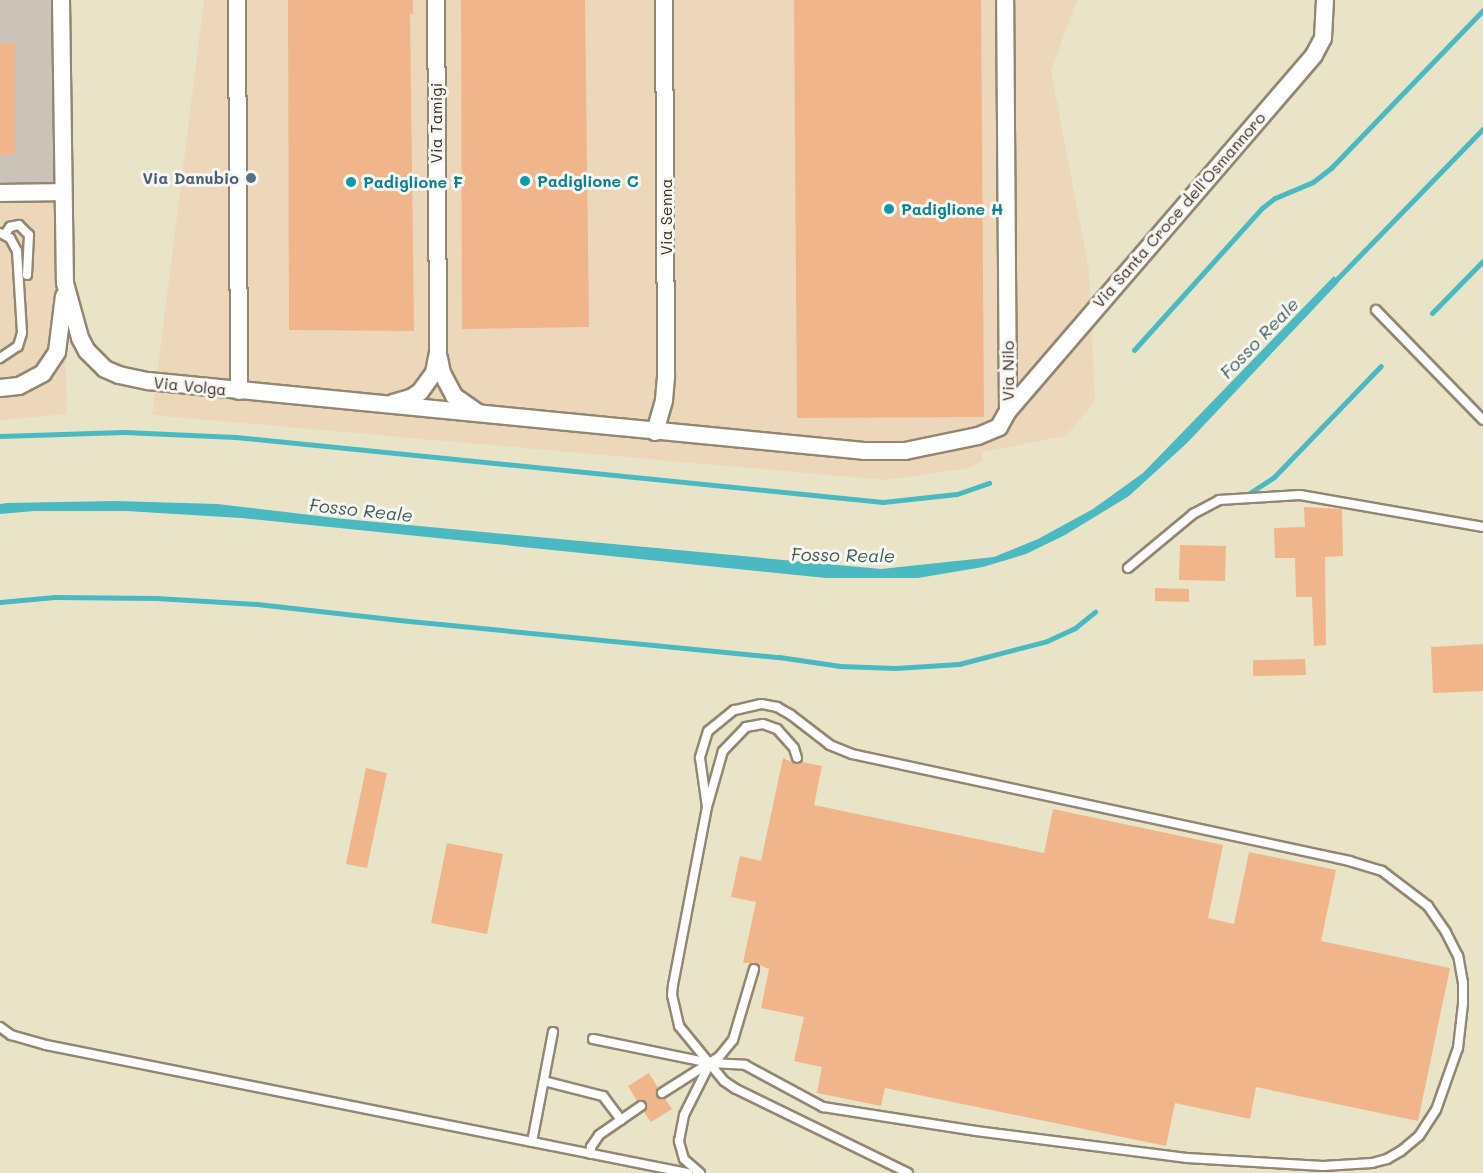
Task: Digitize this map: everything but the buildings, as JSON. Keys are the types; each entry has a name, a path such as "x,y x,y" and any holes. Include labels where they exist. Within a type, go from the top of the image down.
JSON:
{"street":[{"name":"Via Volga","path":"61,0 65,283 80,338 87,351 105,369 118,375 148,381 655,432"},
{"path":"237,0 239,391"},
{"name":"Via Tamigi","path":"436,0 438,353 442,373 454,396 462,404 484,415"},
{"name":"Via Senna","path":"655,432 664,400 666,375 664,0"},
{"name":"Via Nilo","path":"655,432 805,447 905,451 987,433 999,427 1008,411 1005,0"},
{"name":"Via Santa Croce dell'Osmannoro","path":"1008,411 1314,55 1323,38 1325,0"},
{"path":"0,193 62,192"},
{"path":"0,388 20,386 43,373 57,352 65,283"},
{"name":"Via Tamigi","path":"380,405 400,402 420,392 434,373 438,353"}],"lane":[{"path":"0,358 18,346 22,333 16,243 2,233 14,226 19,225 27,231 27,275"},
{"path":"1376,310 1483,420"},
{"path":"1128,568 1193,514 1219,501 1300,495 1483,527"},
{"path":"593,1039 710,1063 745,1065 824,1107 976,1131 1164,1155 1266,1164 1351,1166 1387,1159 1419,1136 1436,1110 1458,1048 1463,993 1458,956 1446,932 1428,906 1382,871 1350,861 852,754 830,745 777,707 761,704 734,710 708,730 700,758 706,807"},
{"path":"796,758 794,748 777,729 763,724 746,727 723,751 706,807 672,995 679,1026 724,1081 736,1089 905,1172"},
{"path":"662,1093 719,1057 734,1040 754,969"},
{"path":"0,1028 11,1035 46,1046 688,1173"},
{"path":"532,1142 553,1032"},
{"path":"700,1173 684,1160 679,1141 684,1115 710,1063"},
{"path":"544,1082 603,1096 621,1120"},
{"path":"591,1154 594,1141 641,1106"}],"shaded area":[{"path":"0,0 59,0 61,191 0,192"},
{"path":"204,0 1077,0 1051,71 1089,271 1095,402 1066,436 982,452 983,460 970,468 886,480 152,415"},
{"path":"61,191 67,414 0,420 0,192"}],"water":[{"path":"1334,276 1339,282 1187,443 1129,496 1065,535 1026,554 983,567 918,578 826,578 241,518 126,511 34,511 0,514 0,504 7,503 116,501 217,504 344,519 881,569 994,557 1038,539 1093,509 1143,473"}],"waterway":[{"path":"1134,350 1262,208 1275,198 1313,182 1332,167 1483,10"},
{"name":"Fosso Reale","path":"1333,283 1483,129"},
{"path":"1432,313 1483,261"},
{"path":"1248,494 1274,477 1381,366"},
{"path":"0,436 124,432 235,437 883,502 957,494 989,483"},
{"path":"0,602 55,597 156,598 257,604 779,657 840,666 895,668 959,664 1047,641 1075,628 1095,612"}],"place":[{"name":"Via Danubio","path":"251,178"},
{"name":"Padiglione C","path":"525,181"},
{"name":"Padiglione F","path":"351,182"},
{"name":"Padiglione H","path":"889,209"}]}
